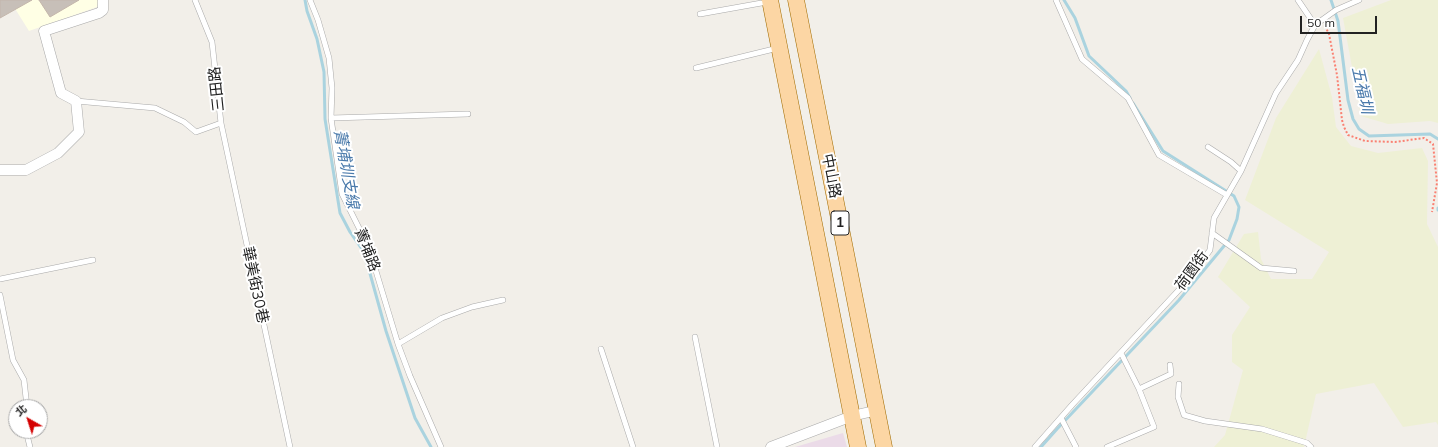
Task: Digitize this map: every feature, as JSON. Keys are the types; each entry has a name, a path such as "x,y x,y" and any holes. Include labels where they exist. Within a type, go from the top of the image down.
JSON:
{"main road":[{"name":"中山路","path":"796,0 878,410 884,447"},
{"name":"中山路","path":"770,1 858,447"}],"street":[{"name":"三田路","path":"76,101 61,93 44,31 103,10 103,0"},
{"path":"0,170 26,170 58,153 79,132 76,101"},
{"path":"771,447 852,416 878,410"}],"lane":[{"name":"三田路","path":"76,101 154,108 184,122 196,132 220,123 212,42 195,0"},
{"name":"菁埔路","path":"310,0 318,20 329,58 332,88 331,118 342,194 368,248 398,344 440,447"},
{"path":"1056,0 1082,58 1128,98 1159,155 1227,195"},
{"path":"1298,0 1315,25 1336,10 1359,0"},
{"path":"700,14 770,1"},
{"name":"荷園街","path":"1036,447 1190,278 1210,250 1214,218 1241,171 1276,93 1298,60 1315,25"},
{"path":"696,68 779,48"},
{"path":"331,118 468,114"},
{"name":"華美街30巷","path":"220,123 290,447"},
{"path":"1208,147 1231,162 1241,171"},
{"path":"1212,233 1261,268 1294,271"},
{"path":"0,279 93,260"},
{"path":"0,295 13,360 24,380 27,399"},
{"path":"398,344 442,318 472,307 503,300"},
{"path":"695,337 717,447"},
{"path":"601,349 633,447"},
{"path":"1107,447 1154,427 1139,389 1121,354"},
{"path":"1139,389 1171,374 1170,365"},
{"path":"1179,384 1178,397 1184,415 1205,421 1262,430 1308,443 1311,447"},
{"path":"1061,418 1076,447"}],"path":[{"path":"1322,20 1329,34 1337,75 1342,120 1348,135 1365,141 1395,142 1424,138 1433,144 1437,186 1432,212"}],"shaded area":[{"path":"0,0 98,1 97,7 29,31 14,7"},
{"path":"1391,0 1438,0 1438,123 1430,121 1388,124 1361,116 1343,18"},
{"path":"1319,49 1332,97 1336,127 1351,146 1378,153 1422,148 1428,161 1427,224 1438,247 1438,425 1436,422 1403,427 1374,383 1316,394 1304,447 1214,447 1225,435 1243,370 1232,362 1232,335 1250,307 1218,277 1244,234 1258,232 1261,259 1271,279 1312,279 1329,252 1245,200 1276,118"},
{"path":"843,433 847,447 795,447"}],"building":[{"path":"0,0 32,0 0,18"},
{"path":"39,0 79,0 50,17"}],"waterway":[{"name":"菁埔圳支線","path":"305,0 307,11 317,39 324,72 325,119 340,213 350,232 364,252 386,331 415,418 431,447"},
{"path":"1064,0 1075,18 1089,56 1126,91 1130,98"},
{"name":"五福圳","path":"1331,0 1338,21 1348,100 1353,119 1359,129 1369,136 1430,134 1438,139"},
{"path":"1041,447 1179,300 1229,240 1237,219 1239,207 1234,196 1163,151 1133,103"}]}
